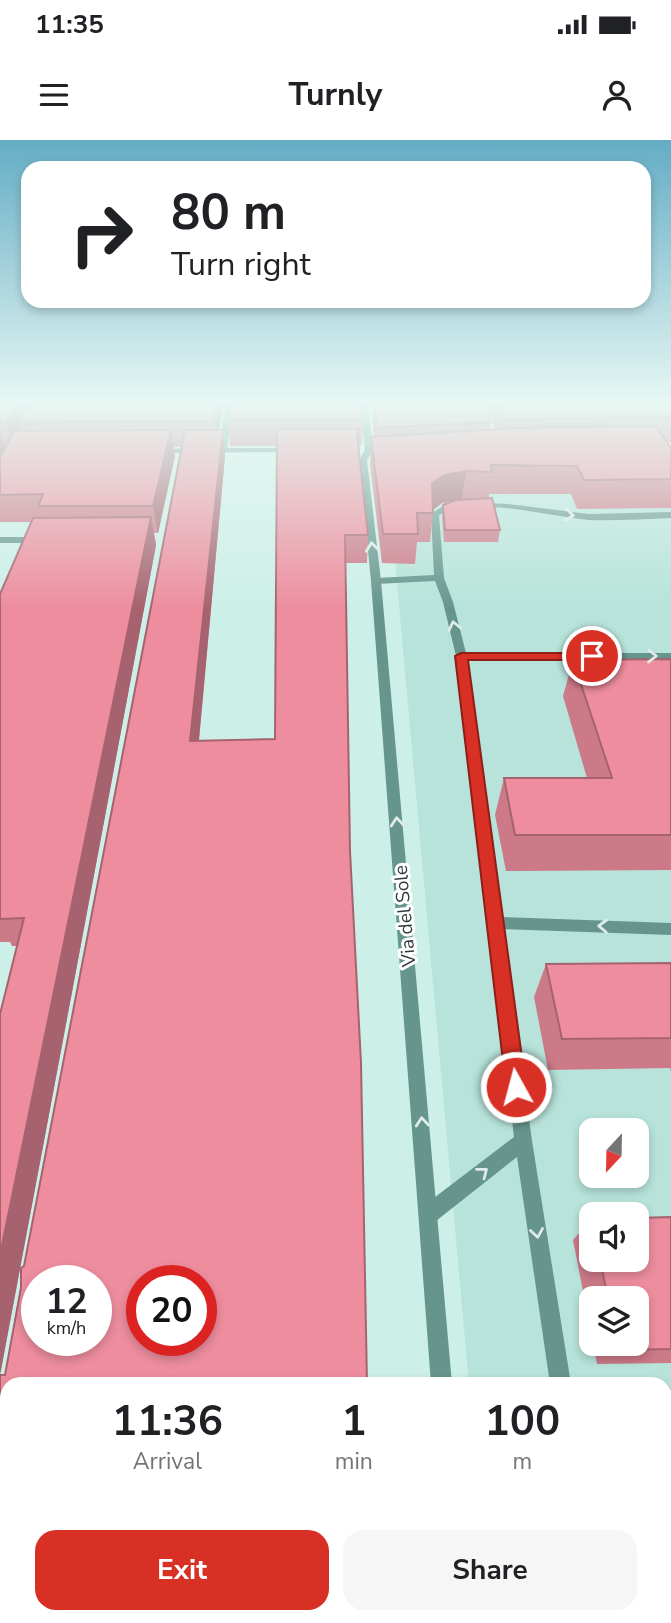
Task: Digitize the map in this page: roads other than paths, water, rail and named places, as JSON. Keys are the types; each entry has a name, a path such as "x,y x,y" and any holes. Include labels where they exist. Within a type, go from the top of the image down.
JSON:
{"street":[{"name":"Via del Sole","path":"364,470 376,581 441,1377"},
{"path":"560,1377 523,1142 461,656 448,602 439,578 435,514 447,507 523,507 593,517 671,515"},
{"path":"0,540 53,540"},
{"path":"376,581 439,578"},
{"path":"461,656 671,656"},
{"path":"495,923 671,929"},
{"path":"429,1214 523,1142"}]}
